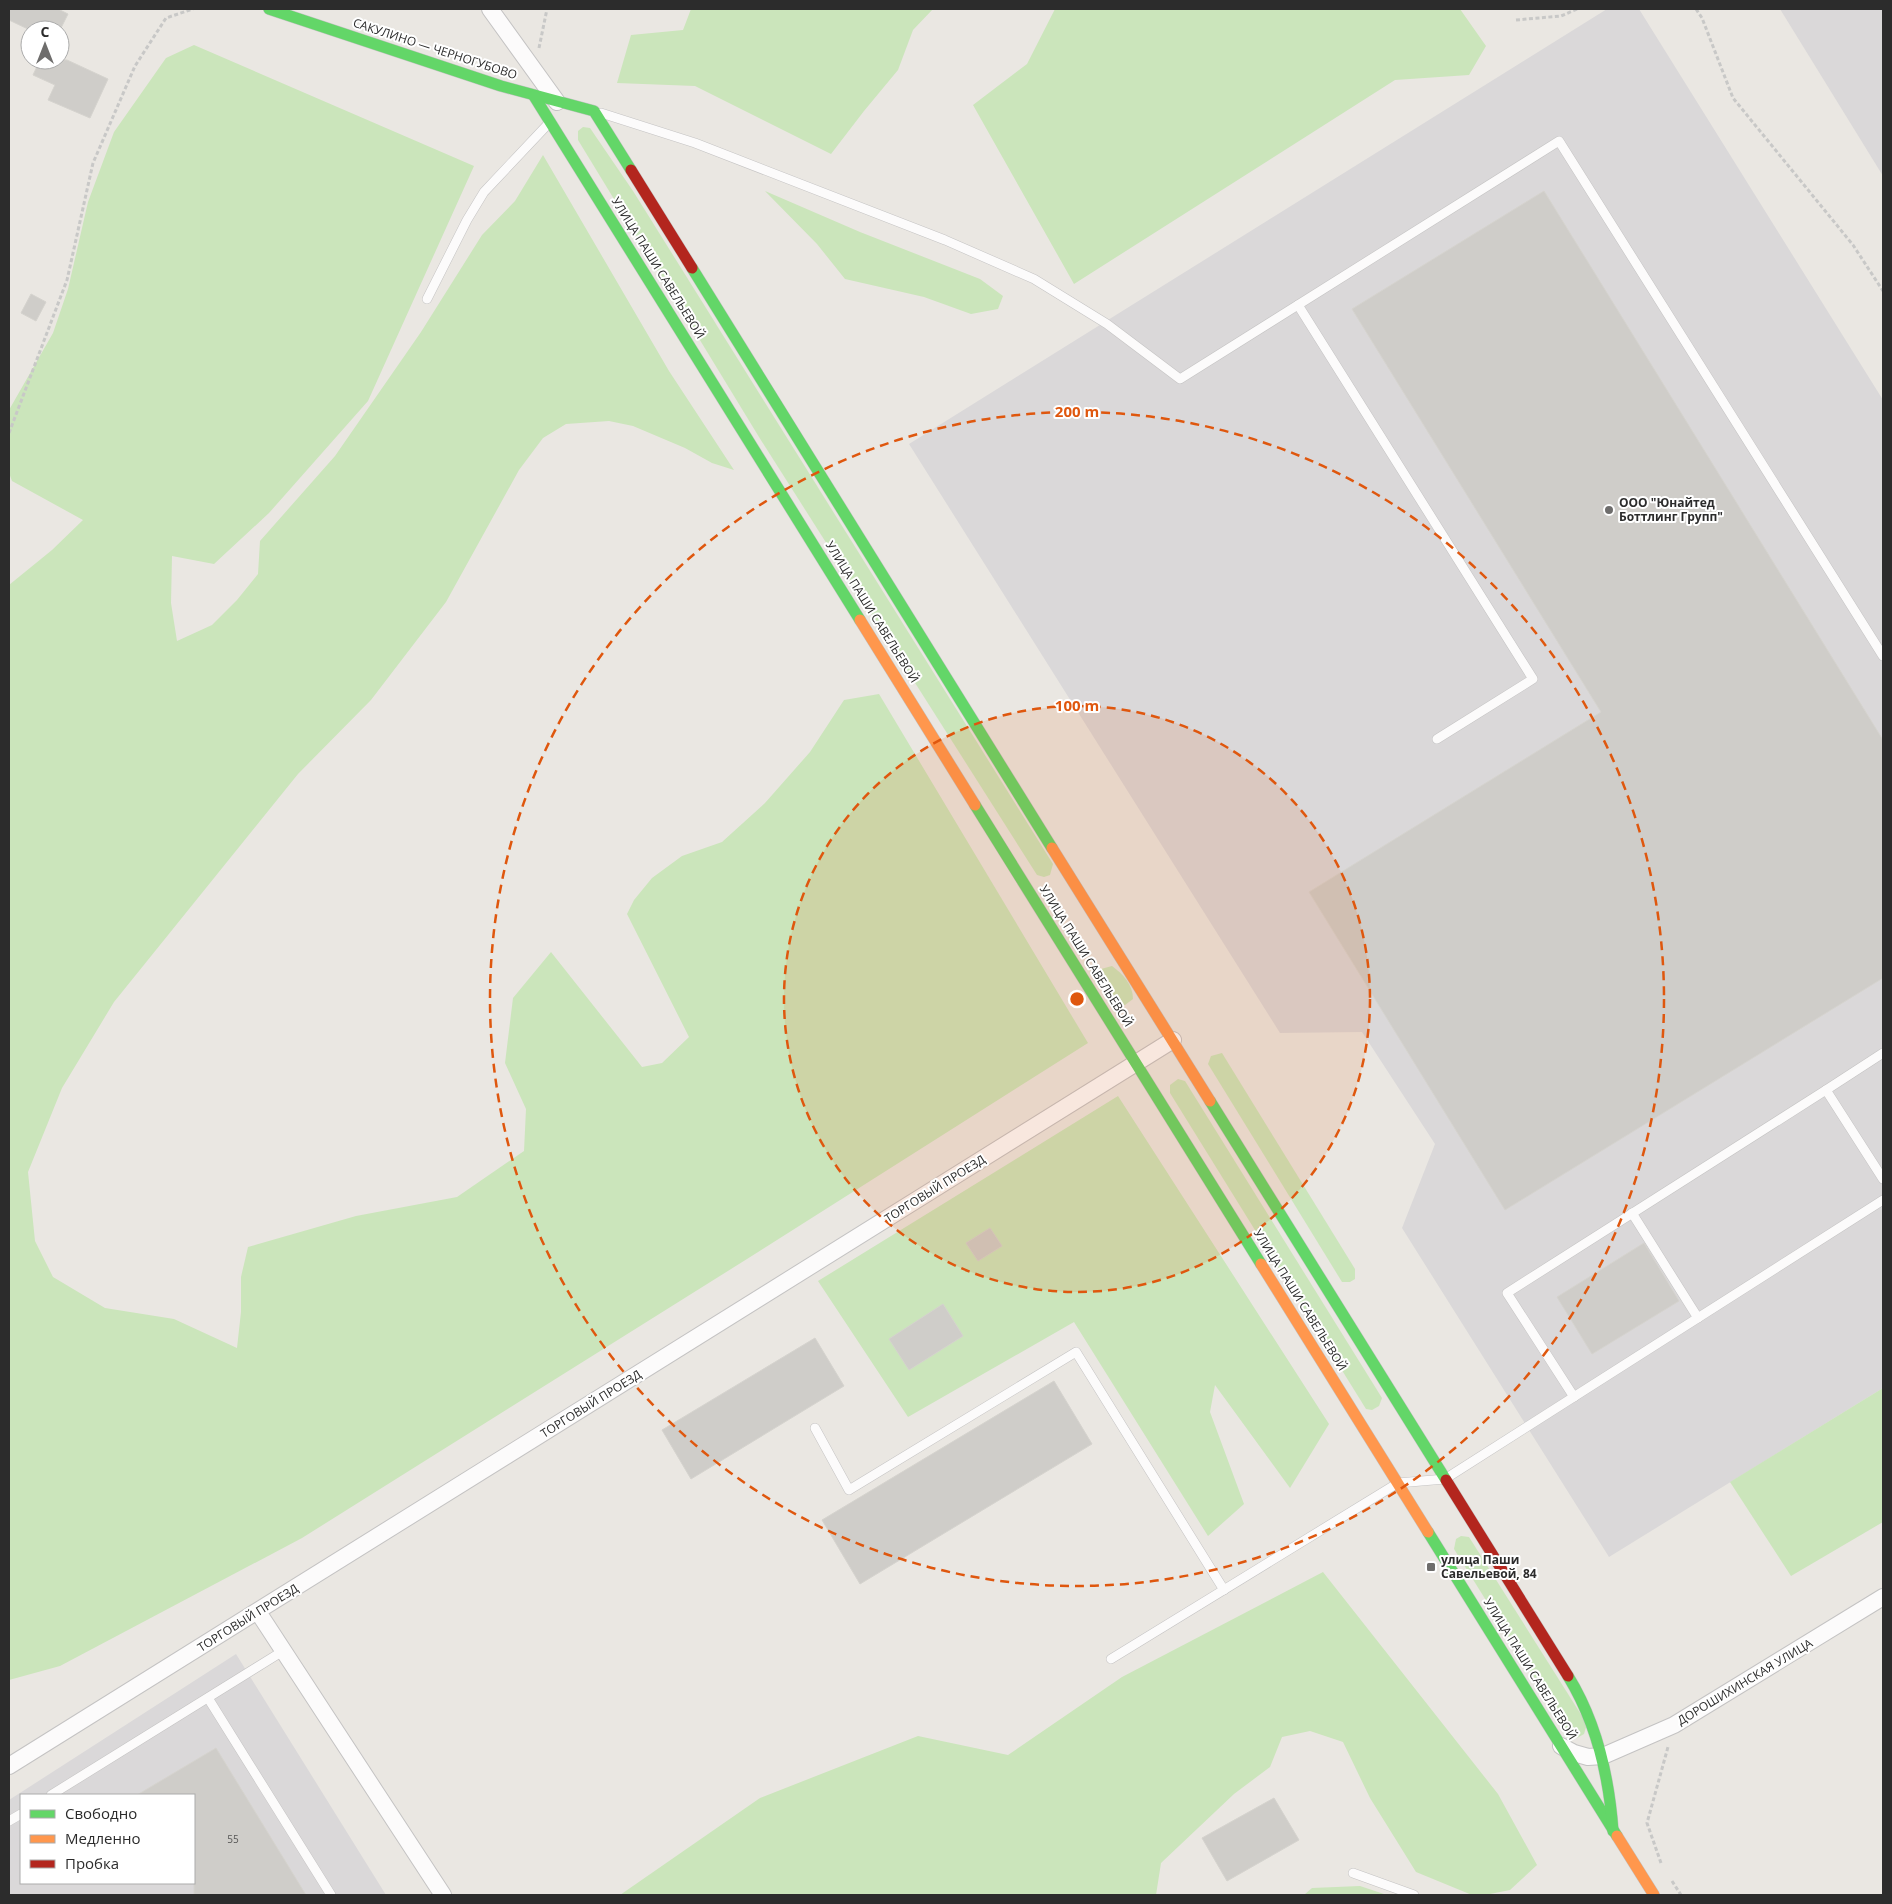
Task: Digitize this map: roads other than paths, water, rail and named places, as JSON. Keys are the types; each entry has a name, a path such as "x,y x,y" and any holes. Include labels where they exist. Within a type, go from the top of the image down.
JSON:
{"street":[{"name":"САКУЛИНО — ЧЕРНОГУБОВО","path":"268,9 534,96 594,111"},
{"path":"490,9 557,102"},
{"name":"УЛИЦА ПАШИ САВЕЛЬЕВОЙ","path":"534,96 1654,1895"},
{"name":"УЛИЦА ПАШИ САВЕЛЬЕВОЙ","path":"594,111 1577,1691 1592,1723 1603,1756 1609,1788 1613,1830"},
{"name":"ТОРГОВЫЙ ПРОЕЗД","path":"9,1766 1173,1040"},
{"name":"ДОРОШИХИНСКАЯ УЛИЦА","path":"1603,1756 1674,1725 1883,1597"},
{"path":"258,1612 443,1895"},
{"path":"1561,1746 1574,1753 1588,1757 1603,1756"},
{"path":"1588,1789 1592,1770 1603,1756"}],"lane":[{"path":"594,111 695,142 945,240 1034,279 1107,324 1180,379 1559,141 1883,656"},
{"path":"427,299 467,220 484,192 550,122"},
{"path":"1298,305 1533,679 1437,740"},
{"path":"1574,1397 1507,1293 1883,1053"},
{"path":"1826,1090 1883,1180"},
{"path":"1111,1659 1398,1483 1445,1479 1883,1200"},
{"path":"1632,1213 1698,1318"},
{"path":"815,1428 849,1490 1076,1352 1224,1590"},
{"path":"53,1794 283,1651"},
{"path":"208,1698 331,1895"},
{"path":"9,1822 20,1815"},
{"path":"1353,1873 1414,1895"}],"place":[{"name":"ООО \"Юнайтед Боттлинг Групп\"","path":"1609,510"},
{"name":"улица Паши Савельевой, 84","path":"1431,1567"}]}
